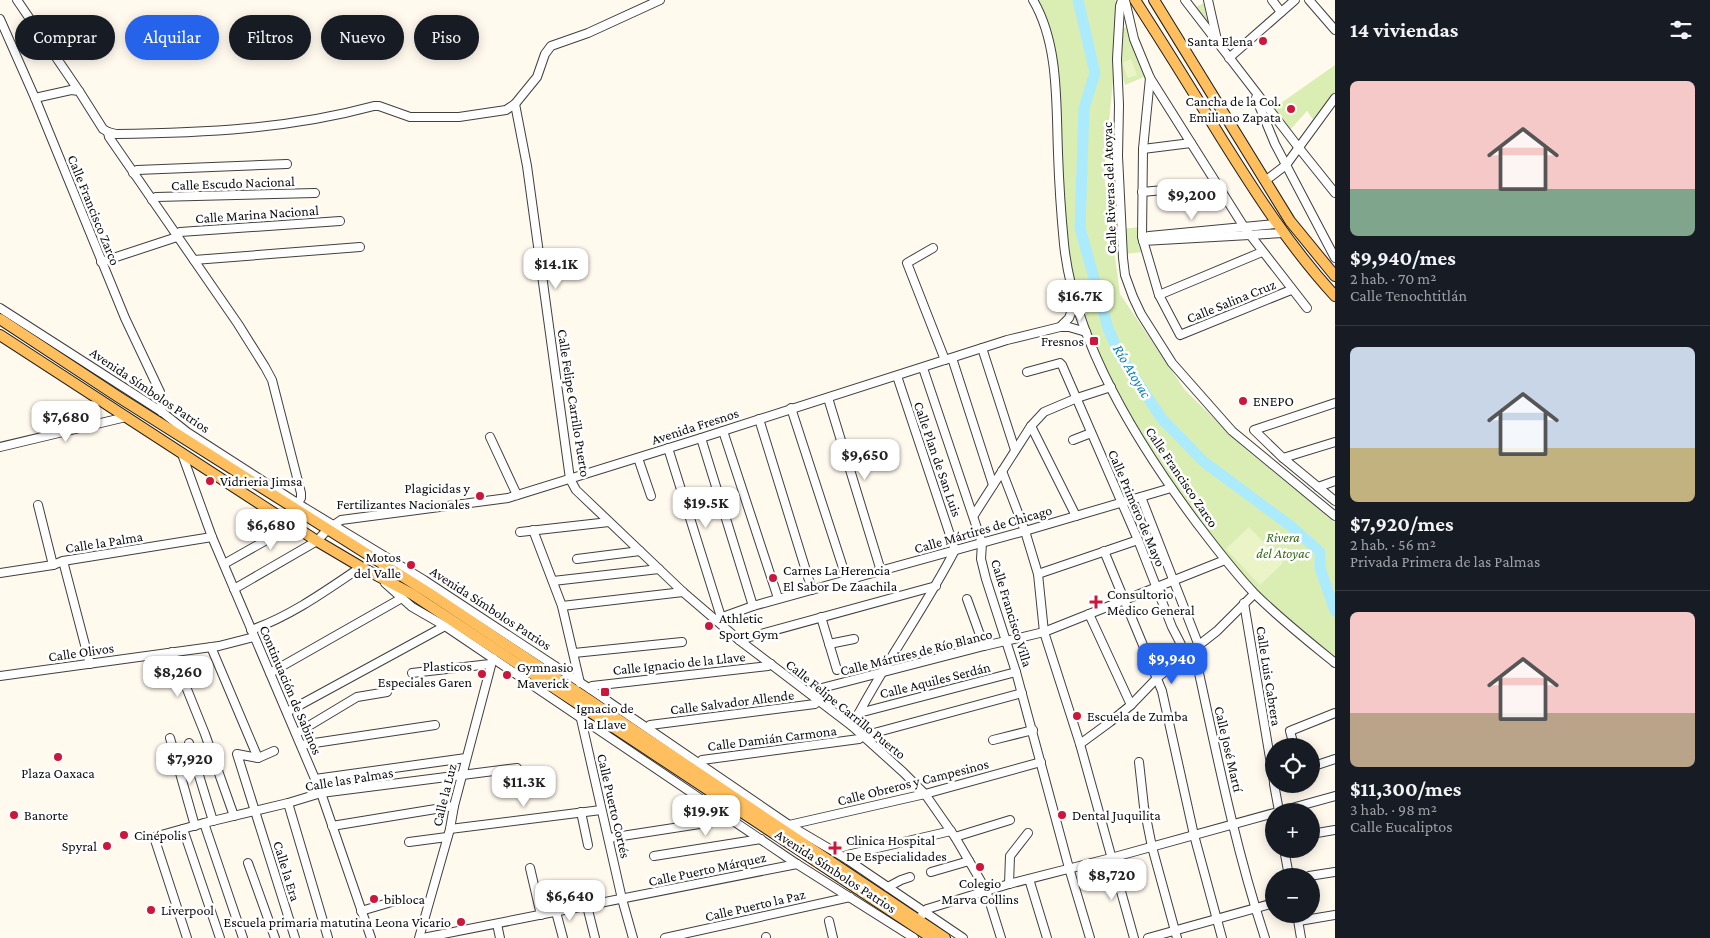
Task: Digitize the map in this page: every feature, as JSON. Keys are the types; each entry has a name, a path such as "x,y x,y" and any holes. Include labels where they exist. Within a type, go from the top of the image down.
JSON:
{"main road":[{"path":"1135,0 1276,224 1311,270 1335,296"},
{"path":"1154,0 1290,221 1335,276"},
{"name":"Avenida Símbolos Patrios","path":"0,319 117,396 305,515 331,527 922,916 945,938"},
{"name":"Avenida Símbolos Patrios","path":"0,335 317,541 412,594 895,919 917,936 932,938"},
{"path":"424,580 432,595"}],"street":[{"path":"17,0 102,129 116,134 224,131 272,126 336,116 374,106 410,116 459,117 506,110 515,104 537,77 544,54 551,46 588,33 660,0"},
{"name":"Calle Francisco Zarco","path":"1033,0 1040,11 1050,41 1064,246 1075,302 1110,387 1171,488 1225,560 1254,594 1335,663"},
{"path":"1124,0 1134,39 1150,78 1250,236 1307,308"},
{"name":"Calle Riveras del Atoyac","path":"1124,0 1120,6 1117,59 1120,105 1118,156 1123,258 1125,275 1133,297 1141,314 1172,363 1232,431 1335,516"},
{"path":"1185,0 1252,89 1335,193"},
{"path":"1208,0 1218,42"},
{"path":"1272,0 1280,12"},
{"path":"1229,58 1296,0"},
{"path":"1309,0 1335,30"},
{"name":"Calle Francisco Zarco","path":"0,19 2,31 35,98 125,318 160,392 162,412"},
{"path":"1150,78 1143,149 1143,239 1159,295 1262,252"},
{"path":"1252,89 1286,166 1335,258"},
{"path":"35,98 71,90 79,92"},
{"path":"1265,181 1286,166 1334,103"},
{"name":"Calle Felipe Carrillo Puerto","path":"515,104 532,203 570,479 576,490 683,592 719,618 739,640 852,726 904,772 925,794 953,834 986,890 1002,938"},
{"path":"108,132 109,137 133,173 238,324 272,380 301,493 298,503"},
{"path":"1143,149 1191,143"},
{"path":"133,173 137,170 287,164"},
{"path":"1142,192 1218,185"},
{"name":"Calle Escudo Nacional","path":"152,200 156,198 315,193"},
{"name":"Calle Marina Nacional","path":"101,262 176,236 180,232 340,221"},
{"path":"1143,239 1276,224"},
{"path":"1143,239 1250,236 1283,233"},
{"path":"194,260 360,247"},
{"path":"932,248 907,263 948,359 993,486"},
{"name":"Calle Salina Cruz","path":"1159,295 1180,334 1291,290"},
{"path":"1060,327 1069,318 1075,302"},
{"name":"Avenida Símbolos Patrios","path":"0,308 162,412 187,432 298,503 331,527 424,580 700,762 789,825 845,858 888,887 922,916 963,938"},
{"name":"Avenida Fresnos","path":"331,527 341,520 508,498 1007,340 1060,327 1069,327 1086,332"},
{"path":"982,348 1015,450"},
{"name":"Calle Primero de Mayo","path":"1027,372 1060,363 1138,540 1172,627 1187,656"},
{"name":"Calle Francisco Villa","path":"923,368 974,515 982,543 981,559 1033,730 1069,868 1090,938"},
{"name":"Calle Plan de San Luis","path":"897,376 955,550"},
{"path":"974,515 1031,426 1044,412 1110,387"},
{"path":"828,398 882,571"},
{"path":"1335,403 1254,430 1283,458 1335,501"},
{"path":"792,408 847,580"},
{"path":"0,447 126,417"},
{"path":"759,419 812,590"},
{"path":"1031,426 1076,516"},
{"path":"723,431 778,598"},
{"path":"1073,440 1091,432"},
{"path":"490,437 517,495"},
{"path":"701,438 753,606"},
{"path":"1283,458 1335,442"},
{"path":"668,448 719,618"},
{"name":"Continuación de Sabinos","path":"182,454 212,537 316,779 371,938"},
{"path":"638,458 651,496"},
{"path":"1002,472 1038,574 1044,632 1080,744 1134,938"},
{"path":"1318,487 1335,481"},
{"name":"Calle Mártires de Chicago","path":"719,618 778,598 882,571 1171,488"},
{"name":"Calle José Martí","path":"1141,497 1174,581 1196,648 1233,824 1255,908 1265,938"},
{"path":"38,505 53,564"},
{"path":"224,564 305,515"},
{"path":"520,532 609,522"},
{"path":"234,589 317,541 331,527"},
{"path":"533,530 562,606 580,683"},
{"name":"Calle la Palma","path":"0,573 212,537"},
{"path":"1038,574 1138,540"},
{"path":"852,726 881,674 936,586 955,550"},
{"path":"576,559 640,551"},
{"path":"1104,551 1158,677 1194,835 1222,938"},
{"name":"Calle Mártires de Río Blanco","path":"811,694 814,690 1044,632 1225,560"},
{"path":"63,561 90,664"},
{"name":"Calle Olivos","path":"0,676 211,647 253,634 321,594 361,567"},
{"path":"553,581 659,569"},
{"name":"Avenida Símbolos Patrios","path":"374,573 412,606 445,626 491,661 581,718 797,864 850,897 895,919"},
{"path":"739,640 936,586"},
{"path":"562,606 683,592"},
{"path":"1080,744 1131,705 1158,677 1187,656 1254,594"},
{"path":"270,673 402,598"},
{"path":"967,599 984,646"},
{"name":"Calle Luis Cabrera","path":"1244,603 1266,738"},
{"path":"1090,614 1131,705"},
{"path":"821,618 837,670"},
{"path":"288,712 445,626"},
{"path":"829,644 854,639"},
{"path":"574,653 682,642"},
{"path":"211,647 258,758 274,752"},
{"path":"172,652 205,734 234,816"},
{"path":"412,673 491,661"},
{"name":"Calle la Luz","path":"421,938 491,661"},
{"name":"Calle Ignacio de la Llave","path":"590,689 592,686 768,666 771,664"},
{"name":"Calle Aquiles Serdán","path":"859,712 1016,672"},
{"path":"296,733 357,697 387,692"},
{"name":"Calle Damián Carmona","path":"700,762 702,760 859,739 863,736 1022,693"},
{"name":"Calle Salvador Allende","path":"648,728 650,725 815,704 818,700"},
{"path":"1292,738 1290,731 1335,713"},
{"name":"Calle Puerto Cortés","path":"581,718 622,899 633,938"},
{"path":"302,745 435,725"},
{"path":"993,740 1033,730"},
{"path":"170,738 195,826"},
{"path":"189,743 213,821"},
{"name":"Calle la Era","path":"258,758 237,754 295,938"},
{"path":"316,779 466,758"},
{"path":"1320,764 1335,760"},
{"name":"Calle Obreros y Campesinos","path":"789,825 925,794 1041,762"},
{"path":"1139,762 1144,807 1152,847 1177,938"},
{"name":"Calle las Palmas","path":"187,938 154,837 321,793 517,768"},
{"path":"1309,803 1335,796"},
{"path":"288,803 328,938"},
{"path":"332,826 454,806"},
{"path":"409,842 448,833 601,810"},
{"path":"581,812 588,845"},
{"path":"917,936 922,916 927,909 986,890 1265,815"},
{"path":"609,838 732,819"},
{"path":"845,858 847,855 953,834 1010,820"},
{"path":"204,823 243,938"},
{"path":"183,829 220,938"},
{"path":"1320,832 1335,830"},
{"path":"1009,884 1010,856 1028,833"},
{"path":"654,856 762,839"},
{"path":"931,872 969,860"},
{"path":"248,863 275,938"},
{"name":"Calle Puerto Márquez","path":"421,938 434,937 797,864"},
{"path":"530,868 540,915"},
{"path":"1320,874 1335,872"},
{"path":"888,887 910,877"},
{"path":"1029,879 1046,938"},
{"name":"Calle Puerto la Paz","path":"665,938 850,897"},
{"path":"361,911 395,902"},
{"path":"1148,938 1265,905"},
{"path":"587,906 595,938"},
{"path":"556,912 563,938"},
{"path":"1320,916 1335,915"},
{"path":"829,921 833,938"},
{"path":"1299,923 1301,938"},
{"path":"497,924 500,938"}],"green space":[{"name":"Rivera del Atoyac","path":"1033,0 1115,0 1120,7 1104,174 1120,294 1185,390 1243,447 1335,522 1335,661 1254,594 1171,488 1136,431 1086,332 1064,246 1049,41"},
{"path":"1210,0 1220,47 1190,10"},
{"path":"1128,27 1134,52 1144,77 1125,85 1117,59 1120,29"},
{"path":"1131,59 1137,75 1128,78 1122,63"},
{"path":"1335,65 1335,93 1315,122 1307,111 1288,132 1271,110"},
{"path":"1140,227 1143,252 1125,254 1122,229"},
{"path":"1249,527 1283,563 1260,585 1226,549"}],"waterway":[{"name":"Río Atoyac","path":"1078,0 1095,73 1084,108 1080,228 1108,328 1119,354 1162,419 1204,462 1292,527 1320,552 1320,568 1335,611"}],"place":[{"name":"Santa Elena","path":"1263,41"},
{"name":"Cancha de la Col. Emiliano Zapata","path":"1291,109"},
{"name":"Fresnos","path":"1094,341"},
{"name":"ENEPO","path":"1243,401"},
{"name":"Vidrieria Jimsa","path":"210,481"},
{"name":"Plagicidas y Fertilizantes Nacionales","path":"480,496"},
{"name":"Motos del Valle","path":"411,565"},
{"name":"Carnes La Herencia El Sabor De Zaachila","path":"773,578"},
{"name":"Consultorio Medico General","path":"1096,602"},
{"name":"Athletic Sport Gym","path":"709,626"},
{"name":"Plasticos Especiales Garen","path":"482,674"},
{"name":"Gymnasio Maverick","path":"507,675"},
{"name":"Ignacio de la Llave","path":"605,692"},
{"name":"Escuela de Zumba","path":"1077,716"},
{"name":"Plaza Oaxaca","path":"58,757"},
{"name":"Banorte","path":"14,815"},
{"name":"Dental Juquilita","path":"1062,815"},
{"name":"Cinépolis","path":"124,835"},
{"name":"Spyral","path":"107,846"},
{"name":"Clinica Hospital De Especialidades","path":"835,848"},
{"name":"Colegio Marva Collins","path":"980,867"},
{"name":"bibloca","path":"374,899"},
{"name":"Liverpool","path":"151,910"},
{"name":"Escuela primaria matutina Leona Vicario","path":"461,922"}]}
